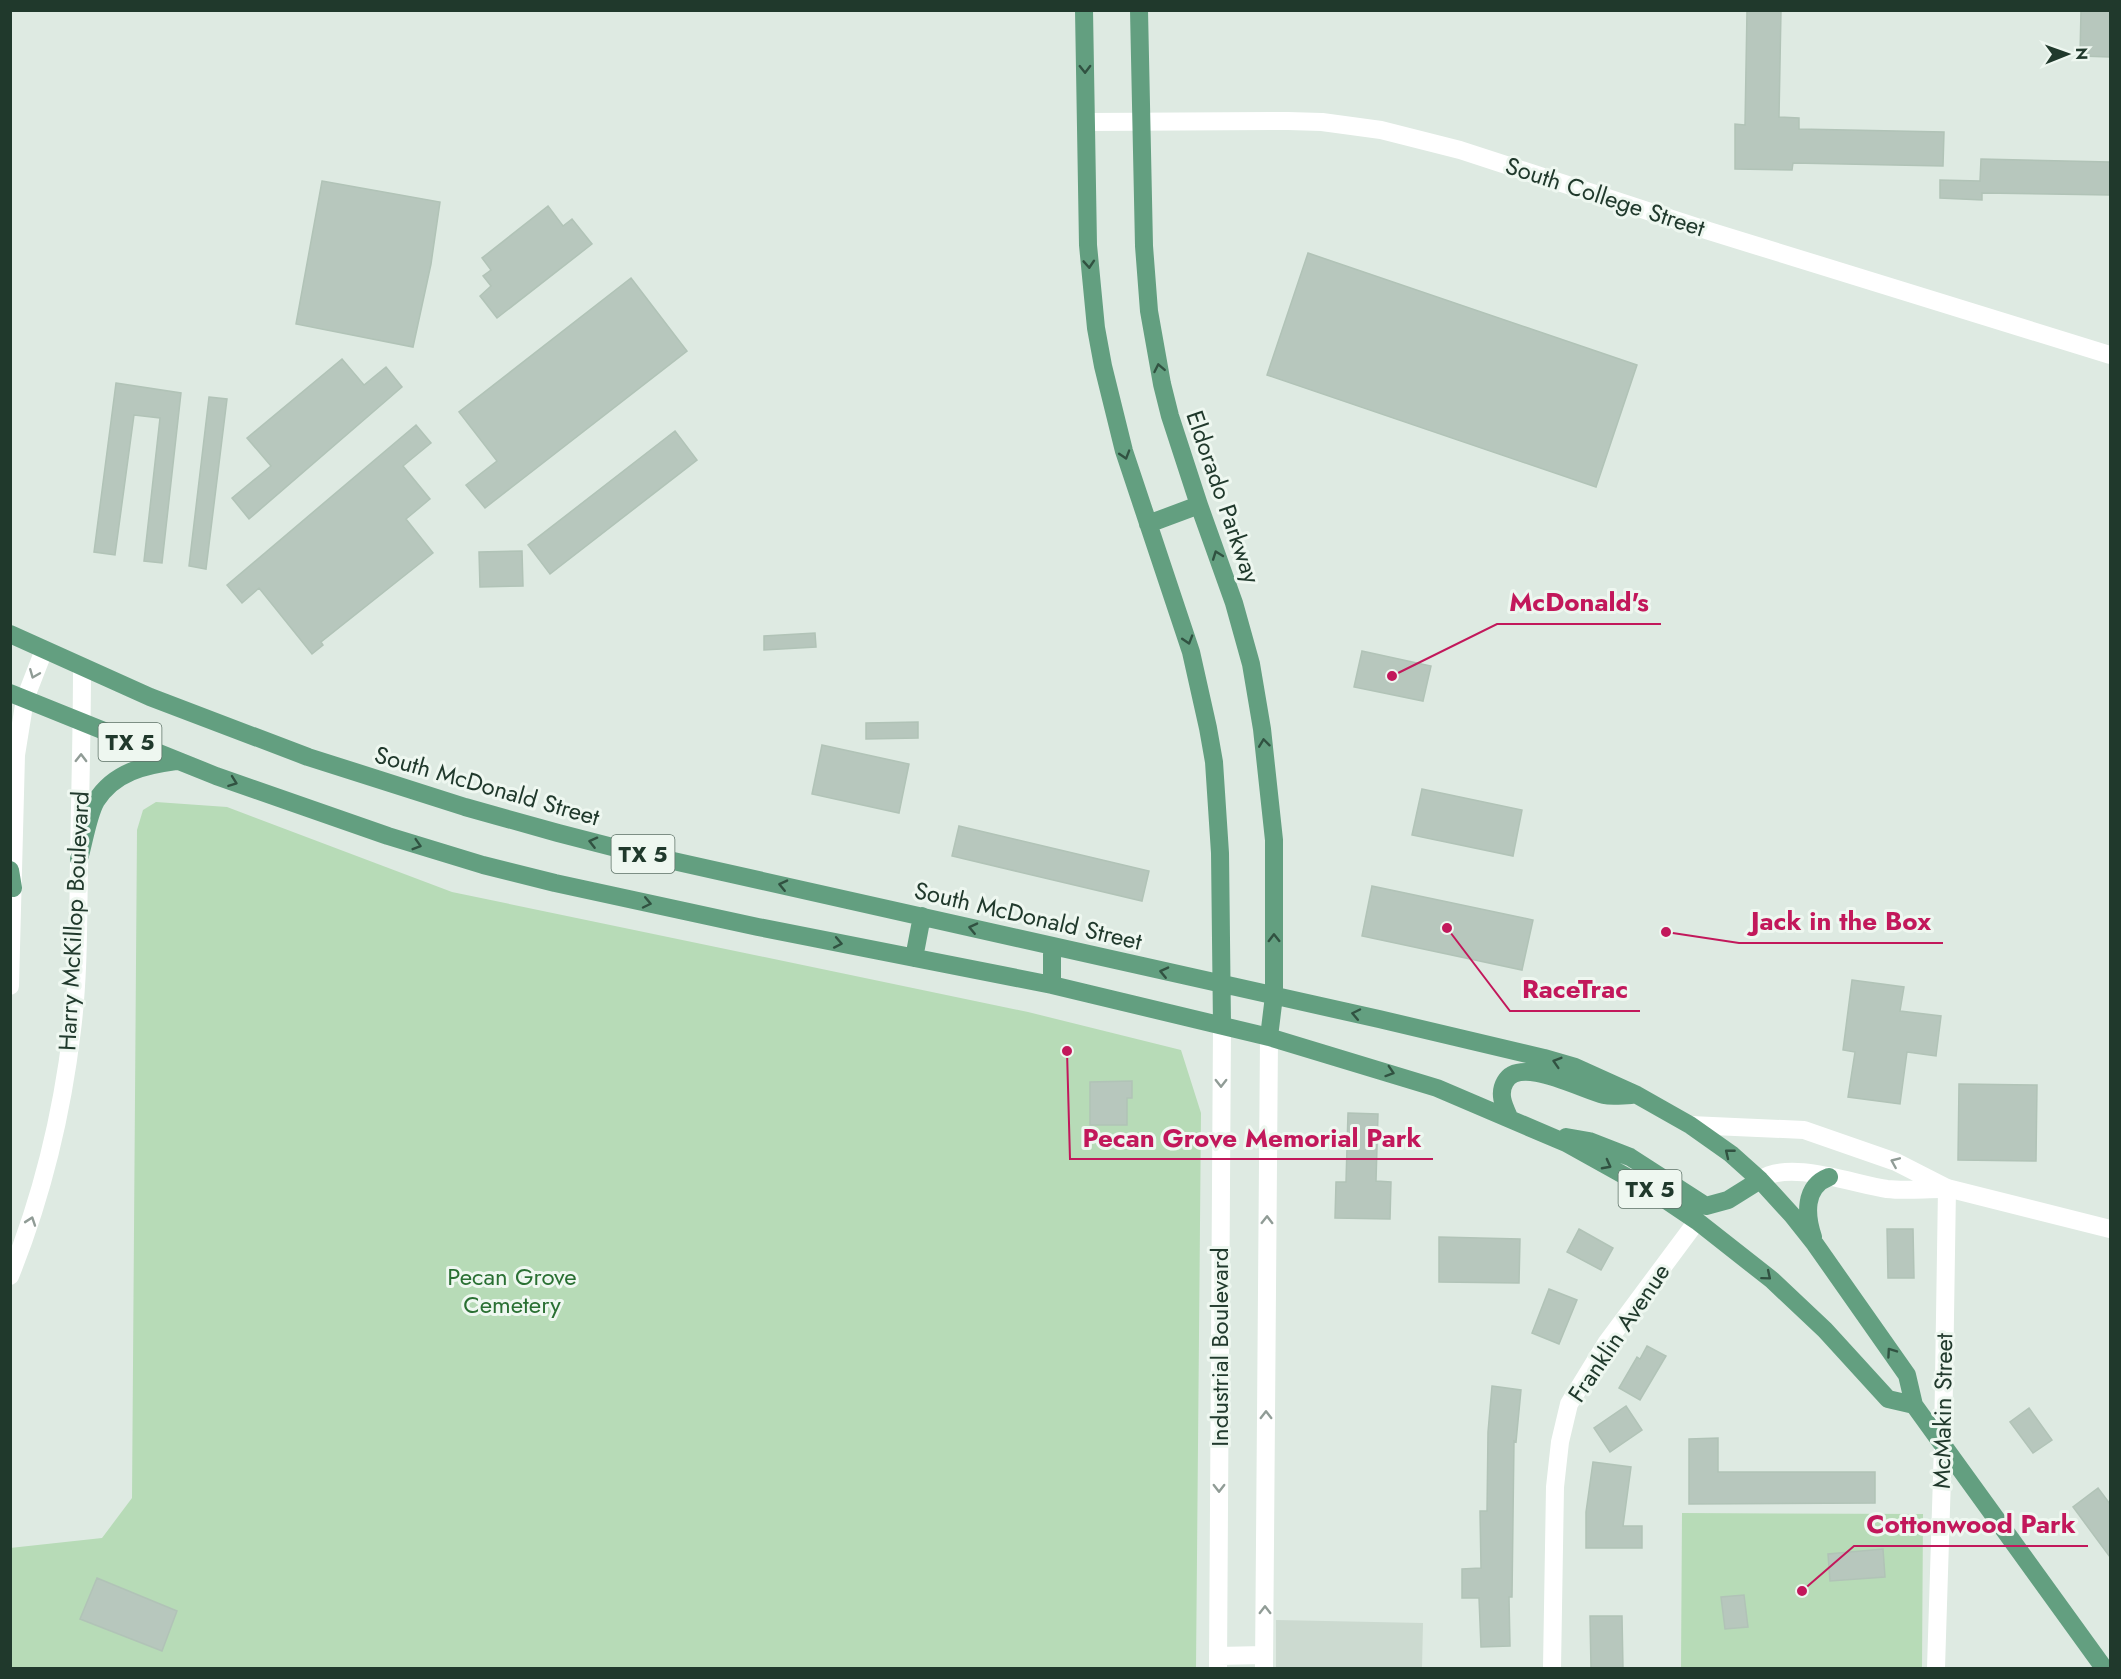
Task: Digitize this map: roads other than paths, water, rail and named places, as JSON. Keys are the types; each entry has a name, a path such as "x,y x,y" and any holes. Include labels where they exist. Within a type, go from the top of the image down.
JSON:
{"main road":[{"path":"1084,10 1088,245 1096,328 1124,451 1201,688 1214,762 1220,853 1222,1024"},
{"name":"Eldorado Parkway","path":"1139,10 1144,246 1149,311 1170,416 1234,603 1251,664 1262,729 1274,840 1274,996 1269,1037"},
{"path":"1148,524 1199,505"},
{"name":"South McDonald Street","path":"10,634 160,701 308,757 465,807 624,850 1544,1058 1575,1067 1637,1095 1690,1125 1731,1154 1760,1180 1815,1244 1907,1375 1914,1405 2104,1668"},
{"name":"TX 5","path":"18,696 178,761 333,817 483,865 735,922 1052,985 1222,1024 1414,1080 1509,1117 1628,1176 1697,1221 1740,1253 1799,1304 1849,1354 1888,1399 1914,1405"},
{"path":"79,859 95,803 105,790 132,771 178,761"},
{"path":"914,958 922,916"},
{"path":"1052,985 1053,946"},
{"path":"1509,1117 1502,1100 1503,1086 1507,1078 1519,1071 1533,1071 1606,1096 1637,1095"},
{"path":"1544,1133 1588,1141 1630,1157 1706,1206 1728,1200 1760,1180"},
{"path":"1815,1244 1808,1219 1808,1202 1819,1183 1829,1178"}],"street":[{"name":"South College Street","path":"1086,122 1299,121 1348,125 1389,132 1460,150 1709,231 2110,355"},
{"path":"10,986 18,696 44,650"},
{"name":"Harry McKillop Boulevard","path":"10,1276 34,1213 45,1173 67,1067 76,991 82,667"},
{"name":"Industrial Boulevard","path":"1218,1662 1222,1024"},
{"name":"Industrial Boulevard","path":"1264,1662 1269,1037"},
{"path":"1690,1125 1804,1130 1896,1162 1947,1188 2110,1229"},
{"path":"1760,1180 1774,1173 1784,1173 1829,1178 1889,1189 1947,1188"},
{"name":"McMakin Street","path":"1936,1668 1943,1445 1947,1188"},
{"name":"Franklin Avenue","path":"1552,1668 1555,1487 1560,1443 1569,1404 1607,1342 1697,1221"},
{"path":"1218,1662 1264,1662"}],"place":[{"name":"McDonald's","path":"1392,676"},
{"name":"RaceTrac","path":"1447,928"},
{"name":"Jack in the Box","path":"1666,932"},
{"name":"Pecan Grove Memorial Park","path":"1067,1051"},
{"name":"Cottonwood Park","path":"1802,1591"}],"park label":[{"name":"Pecan Grove Cemetery","path":"512,1291"}]}
